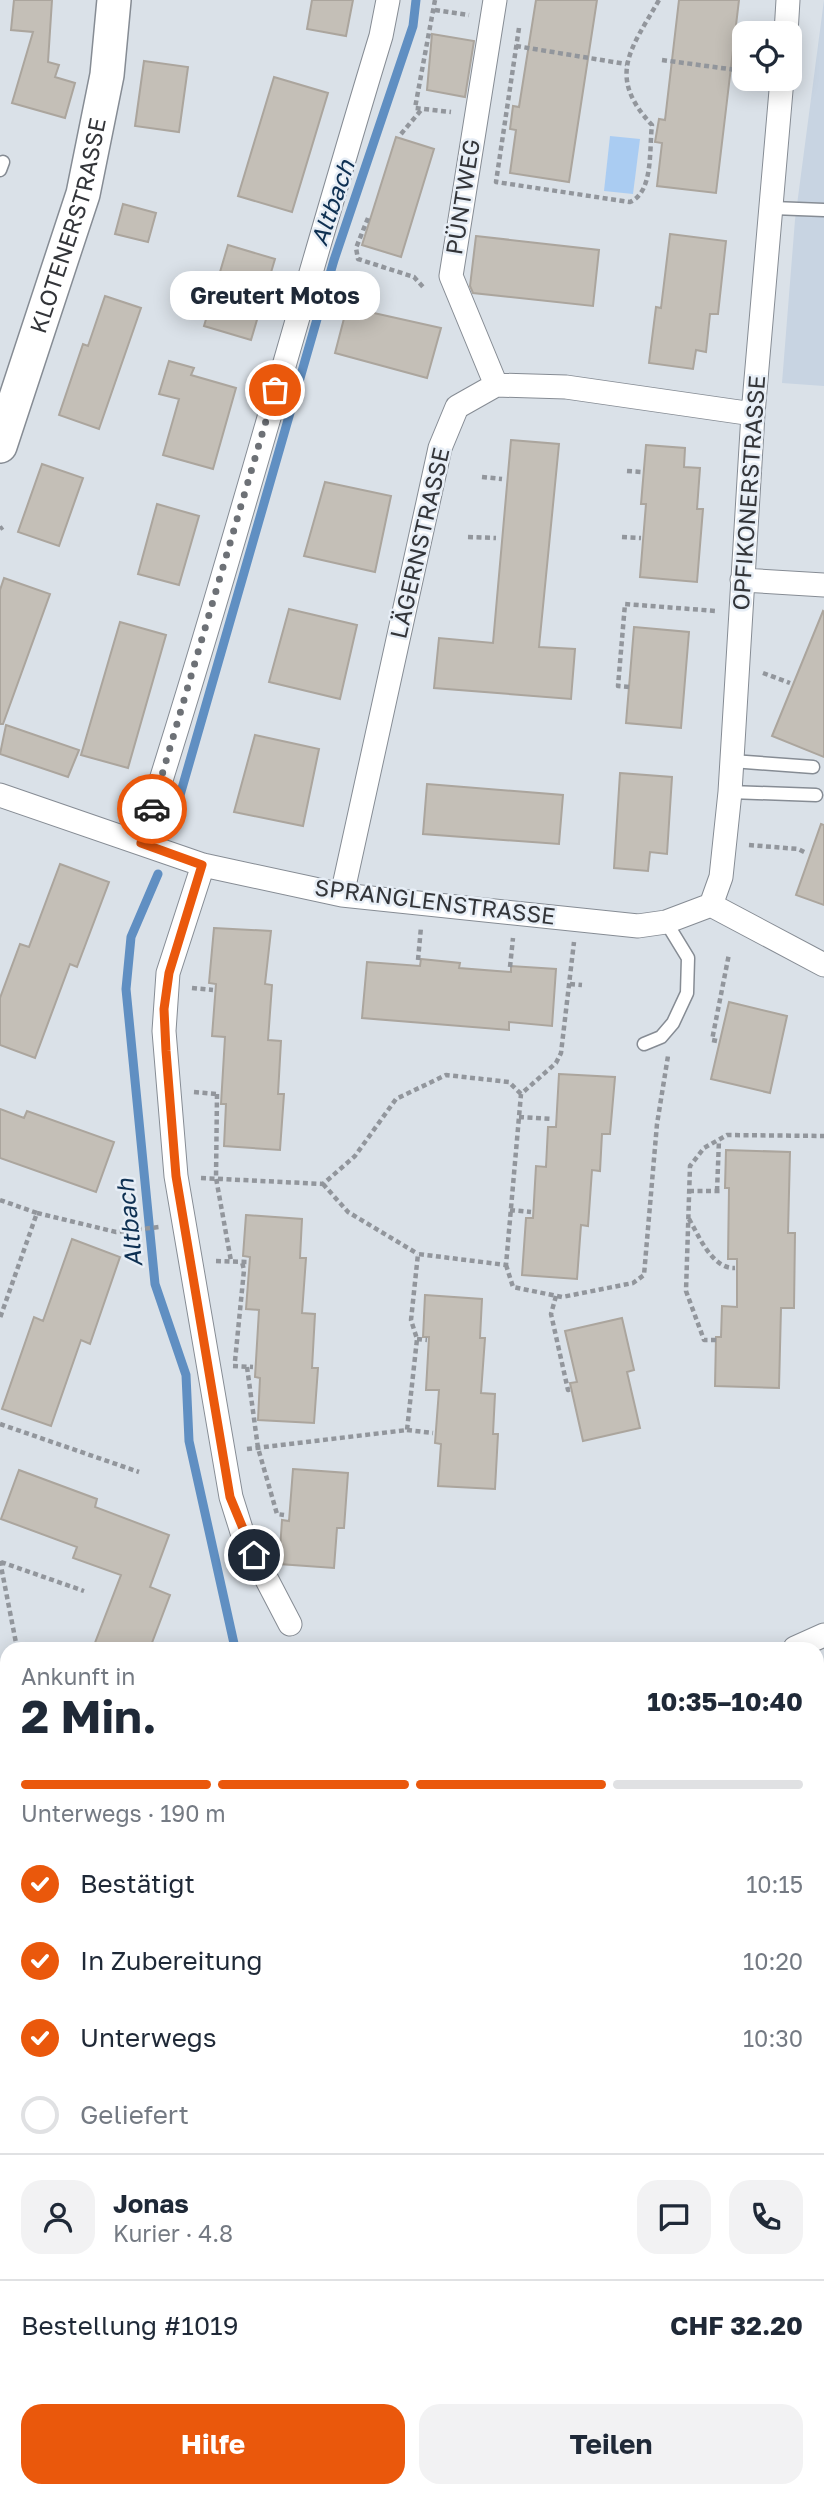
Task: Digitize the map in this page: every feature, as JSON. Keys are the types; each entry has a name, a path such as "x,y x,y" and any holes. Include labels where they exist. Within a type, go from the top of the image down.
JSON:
{"main road":[{"name":"KLOTENERSTRASSE","path":"0,446 83,194 107,75 114,0"}],"street":[{"path":"141,843 176,733 313,258 382,36 388,0"},
{"path":"787,21 788,0"},
{"name":"PÜNTWEG","path":"493,9 451,276 496,385"},
{"name":"OPFIKONERSTRASSE","path":"711,905 721,877 730,792 754,414 781,91"},
{"path":"496,385 566,387 754,414"},
{"name":"LÄGERNSTRASSE","path":"342,895 440,448 457,407 496,385"},
{"path":"742,580 824,584"},
{"name":"SPRANGLENSTRASSE","path":"0,795 202,865 342,895 638,926 666,922 711,905"},
{"path":"202,865 173,955 166,990 164,1031 176,1176 230,1497 242,1532 290,1624"},
{"path":"711,905 824,965"}],"lane":[{"path":"773,208 824,210"},
{"path":"732,761 813,767"},
{"path":"730,792 816,795"},
{"path":"644,1044 661,1037 673,1023 687,993 688,958 666,922"}],"path":[{"path":"435,0 415,108 476,116"},
{"path":"520,23 496,182 630,202 639,198 645,189 652,125 630,96 625,80 626,64 629,50 659,0"},
{"path":"435,10 493,9"},
{"path":"516,46 626,64"},
{"path":"662,60 732,69"},
{"path":"401,134 422,109"},
{"path":"368,218 356,248 358,259 414,277 423,287"},
{"path":"627,471 642,472"},
{"path":"482,477 502,479"},
{"path":"468,537 496,538"},
{"path":"622,537 641,538"},
{"path":"629,687 618,686 625,604 719,611"},
{"path":"752,669 790,683"},
{"path":"738,844 798,849 806,853"},
{"path":"418,960 421,926"},
{"path":"510,967 514,933"},
{"path":"574,938 561,1053 555,1063 521,1094 506,1265 513,1287 556,1296 633,1283 644,1275 657,1124 673,1023"},
{"path":"717,1041 712,1040 729,954"},
{"path":"570,984 582,985"},
{"path":"176,1176 323,1184 355,1156 396,1099 446,1075 509,1082 521,1094"},
{"path":"217,1094 216,1178 231,1261"},
{"path":"519,1117 552,1119"},
{"path":"716,1340 705,1340 686,1291 690,1166 704,1148 727,1135 824,1136"},
{"path":"717,1191 719,1139"},
{"path":"323,1184 348,1212 418,1255 506,1265"},
{"path":"689,1191 723,1191"},
{"path":"0,1200 37,1213 108,1230 127,1231 161,1226"},
{"path":"510,1210 531,1212"},
{"path":"0,1318 37,1213"},
{"path":"688,1219 719,1264 735,1268"},
{"path":"407,1430 417,1339 411,1320 418,1255"},
{"path":"234,1366 244,1270 242,1262"},
{"path":"556,1296 551,1314 568,1390 571,1389"},
{"path":"417,1339 427,1340"},
{"path":"247,1367 258,1448 277,1514 284,1514"},
{"path":"0,1424 139,1472"},
{"path":"223,1452 407,1430 433,1433"},
{"path":"0,1561 84,1591"},
{"path":"0,1561 16,1642"}],"shaded area":[{"path":"824,0 824,386 782,383 795,220"},
{"path":"610,136 640,139 633,194 604,191"}],"building":[{"path":"14,0 52,0 48,62 59,65 55,77 75,83 65,118 12,103 33,32 11,30"},
{"path":"312,0 353,0 346,36 307,29"},
{"path":"536,0 597,0 569,182 510,173 516,130 510,129 513,106 519,107"},
{"path":"679,0 739,0 736,21 732,21 732,59 716,193 657,186 662,143 655,142 659,119 665,120"},
{"path":"432,34 474,41 465,97 427,90"},
{"path":"144,61 188,67 179,132 135,126"},
{"path":"274,77 328,93 292,212 238,196"},
{"path":"396,137 434,149 401,257 362,245"},
{"path":"123,204 156,213 148,242 115,234"},
{"path":"670,234 726,241 718,314 710,314 706,352 696,350 693,369 649,363 656,307 661,308"},
{"path":"476,236 599,250 593,306 473,293 470,286"},
{"path":"228,245 275,259 251,340 204,326"},
{"path":"105,296 141,308 99,429 59,415 83,344 88,346"},
{"path":"347,307 441,328 427,378 335,353"},
{"path":"169,361 194,368 191,375 236,388 213,469 163,455 179,399 159,394"},
{"path":"511,440 559,444 539,647 575,649 571,699 434,688 439,638 493,643"},
{"path":"646,445 685,448 684,467 700,468 697,509 703,509 697,582 640,577 646,504 641,504"},
{"path":"42,464 83,478 59,546 18,532"},
{"path":"325,482 391,496 375,572 304,556"},
{"path":"157,504 199,516 179,585 138,574"},
{"path":"4,578 50,594 3,724 0,724 0,590"},
{"path":"289,609 357,625 340,699 269,682"},
{"path":"824,612 824,757 772,736"},
{"path":"120,622 166,635 128,768 81,755"},
{"path":"634,627 689,632 681,728 626,723"},
{"path":"6,725 79,750 68,777 0,754"},
{"path":"255,735 319,749 303,826 234,812"},
{"path":"620,773 672,777 667,854 650,852 648,871 614,868"},
{"path":"427,784 563,795 559,844 423,834"},
{"path":"821,824 824,825 824,905 796,895"},
{"path":"60,864 109,882 77,967 70,964 35,1058 0,1045 0,998 20,944 29,947"},
{"path":"214,928 271,931 265,984 272,985 268,1040 281,1041 278,1094 284,1094 280,1150 224,1146 226,1104 221,1104 225,1037 212,1036 216,984 209,983"},
{"path":"421,959 460,963 459,968 511,972 511,966 556,969 552,1026 509,1022 509,1030 362,1018 367,962 420,966"},
{"path":"729,1002 787,1016 770,1093 711,1079"},
{"path":"559,1074 615,1077 610,1134 602,1134 600,1171 592,1170 588,1226 581,1225 577,1279 522,1275 526,1218 533,1218 536,1166 546,1167 548,1127 556,1127"},
{"path":"0,1109 24,1118 27,1111 114,1142 96,1192 0,1158"},
{"path":"726,1150 790,1152 788,1233 795,1233 794,1308 781,1308 779,1388 715,1386 716,1337 721,1337 722,1306 737,1307 737,1259 728,1259 729,1188 725,1188"},
{"path":"246,1215 302,1219 300,1258 306,1258 302,1313 315,1314 312,1368 318,1368 314,1423 258,1420 260,1378 255,1377 259,1310 246,1309 250,1257 243,1256"},
{"path":"72,1239 120,1257 90,1344 81,1340 51,1426 2,1409 34,1317 43,1321"},
{"path":"425,1295 482,1299 480,1338 485,1338 481,1393 495,1394 493,1434 498,1434 495,1489 438,1486 441,1444 435,1443 439,1390 426,1390 429,1337 423,1337"},
{"path":"622,1318 634,1370 627,1372 640,1428 583,1441 570,1383 577,1382 565,1331"},
{"path":"293,1469 348,1473 344,1528 337,1528 334,1568 279,1564 282,1520 289,1521"},
{"path":"19,1470 97,1499 95,1507 169,1535 150,1587 170,1595 152,1642 95,1642 121,1575 73,1558 77,1547 1,1519"}],"waterway":[{"name":"Altbach","path":"172,823 334,260 413,26 416,0"},
{"name":"Altbach","path":"158,874 131,937 126,989 155,1284 186,1375 189,1441 234,1642"}],"way so far":[{"path":"152,809 275,390"}],"place":[{"name":"Greutert Motos","path":"275,390"}],"route":[{"path":"152,809 141,843 202,865 173,955 166,990 164,1031 176,1176 230,1497 242,1532 254,1555"}]}
